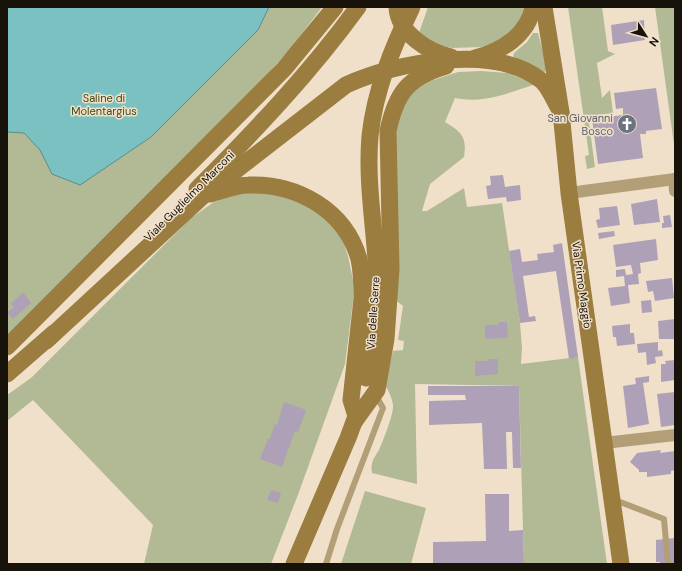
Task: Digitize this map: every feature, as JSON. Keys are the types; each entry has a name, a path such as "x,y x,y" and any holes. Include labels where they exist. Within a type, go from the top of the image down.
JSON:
{"main road":[{"name":"Viale Guglielmo Marconi","path":"7,347 284,69 335,7"},
{"name":"Viale Guglielmo Marconi","path":"7,374 46,341 251,133 299,81 337,36 358,7"},
{"path":"397,7 397,12 406,30 425,48 445,56 467,60"},
{"name":"Via delle Serre","path":"294,564 355,419 366,378 377,294 370,195 370,138 374,108 384,73 395,42 412,7"},
{"path":"355,419 375,394 386,338 391,270 388,131 392,110 408,84 417,78 434,69 492,53 509,45 532,15 533,7"},
{"name":"Via Primo Maggio","path":"544,7 561,112 569,193 620,564"},
{"path":"46,341 204,195 346,85 367,75 429,61 467,60 498,62 520,68 543,82 561,112"},
{"path":"204,195 247,184 282,188 299,193 317,202 341,224 353,245 361,270 362,299 351,400 355,419"}],"street":[{"path":"569,193 674,179 675,191"},
{"path":"604,443 675,435"}],"lane":[{"path":"326,564 337,529 383,408 375,394"},
{"path":"611,499 664,519 668,564"}],"green space":[{"name":"Saline di Molentargius","path":"7,7 322,7 291,48 251,92 7,336"},
{"path":"428,7 524,7 520,24 505,41 481,47 452,48 434,44 419,33"},
{"path":"568,7 602,7 608,51 615,54 597,63 602,98 610,90 613,113 588,116 595,167 587,169 585,156 589,155"},
{"path":"655,7 675,7 675,152"},
{"path":"533,33 538,33 547,67 547,70 543,73 514,60 513,57 514,53 527,42"},
{"path":"481,71 508,73 535,84 486,99 475,100 455,98 445,122 456,129 462,136 465,144 464,157 430,184 422,211 427,211 464,188 467,207 502,203 520,323 522,348 521,364 578,357 607,564 524,564 519,386 415,384 417,484 372,473 373,461 383,440 393,409 391,397 385,385 393,351 403,350 404,341 398,340 403,306 394,299 396,128 403,103 421,84 458,72"},
{"path":"247,191 288,195 320,212 342,238 348,256 353,280 353,301 345,364 299,492 271,564 144,564 153,525 33,400 7,421 7,395 31,378 191,218 214,202"},
{"path":"365,491 426,508 411,564 341,564"}],"water":[{"path":"7,7 269,7 258,30 151,137 80,185 52,174 40,150 24,133 7,132"}],"building":[{"path":"644,20 645,40 613,45 611,25"},
{"name":"San Giovanni Bosco","path":"656,88 662,129 646,131 646,134 640,134 643,158 598,164 592,119 623,115 623,108 616,109 614,93"},
{"path":"503,175 505,187 520,185 521,200 507,202 506,197 488,199 486,186 491,185 490,176"},
{"path":"657,199 660,222 634,225 631,204"},
{"path":"617,206 620,225 598,228 596,220 600,219 599,208"},
{"path":"670,215 672,227 662,228 662,223 664,223 663,216"},
{"path":"614,231 615,236 599,239 598,233"},
{"path":"656,239 658,260 640,263 641,273 638,274 639,284 628,285 630,303 611,306 608,288 625,286 624,276 616,277 616,270 625,269 626,275 633,274 631,265 616,267 613,245"},
{"path":"562,243 578,357 569,359 556,271 523,276 529,317 535,316 536,321 520,323 509,251 520,249 522,262 538,260 537,254 554,252 553,245"},
{"path":"672,278 674,298 655,301 653,291 648,292 646,281"},
{"path":"23,292 31,303 13,319 7,313 14,307 11,304"},
{"path":"651,300 652,312 642,313 641,301"},
{"path":"675,319 675,339 659,339 658,321"},
{"path":"498,322 507,322 508,338 485,339 485,325 498,325"},
{"path":"630,324 630,333 634,333 635,344 617,346 616,337 613,337 612,326"},
{"path":"658,342 658,351 662,350 663,356 655,357 656,363 647,365 646,352 638,353 637,344"},
{"path":"488,359 498,359 498,374 475,376 475,361 488,361"},
{"path":"675,360 675,380 661,382 661,364 666,364 665,361"},
{"path":"649,376 649,382 643,383 649,424 628,428 623,386 636,384 635,378"},
{"path":"428,386 519,386 521,468 513,468 512,432 506,432 507,469 484,469 482,423 429,425 429,401 466,400 465,395 428,395"},
{"path":"675,392 675,425 661,427 657,394"},
{"path":"284,402 306,410 298,432 295,431 282,467 260,459 268,439 270,439 275,424 277,425"},
{"path":"661,450 660,453 675,451 675,470 671,471 671,474 647,477 647,472 639,472 639,470 630,462 637,453"},
{"path":"271,490 281,493 278,503 267,500"},
{"path":"485,494 509,494 509,531 523,530 524,564 433,564 433,542 486,541"},
{"path":"675,538 675,564 661,564 660,562 656,562 656,540"}],"place":[{"name":"San Giovanni Bosco","path":"627,124"}]}
